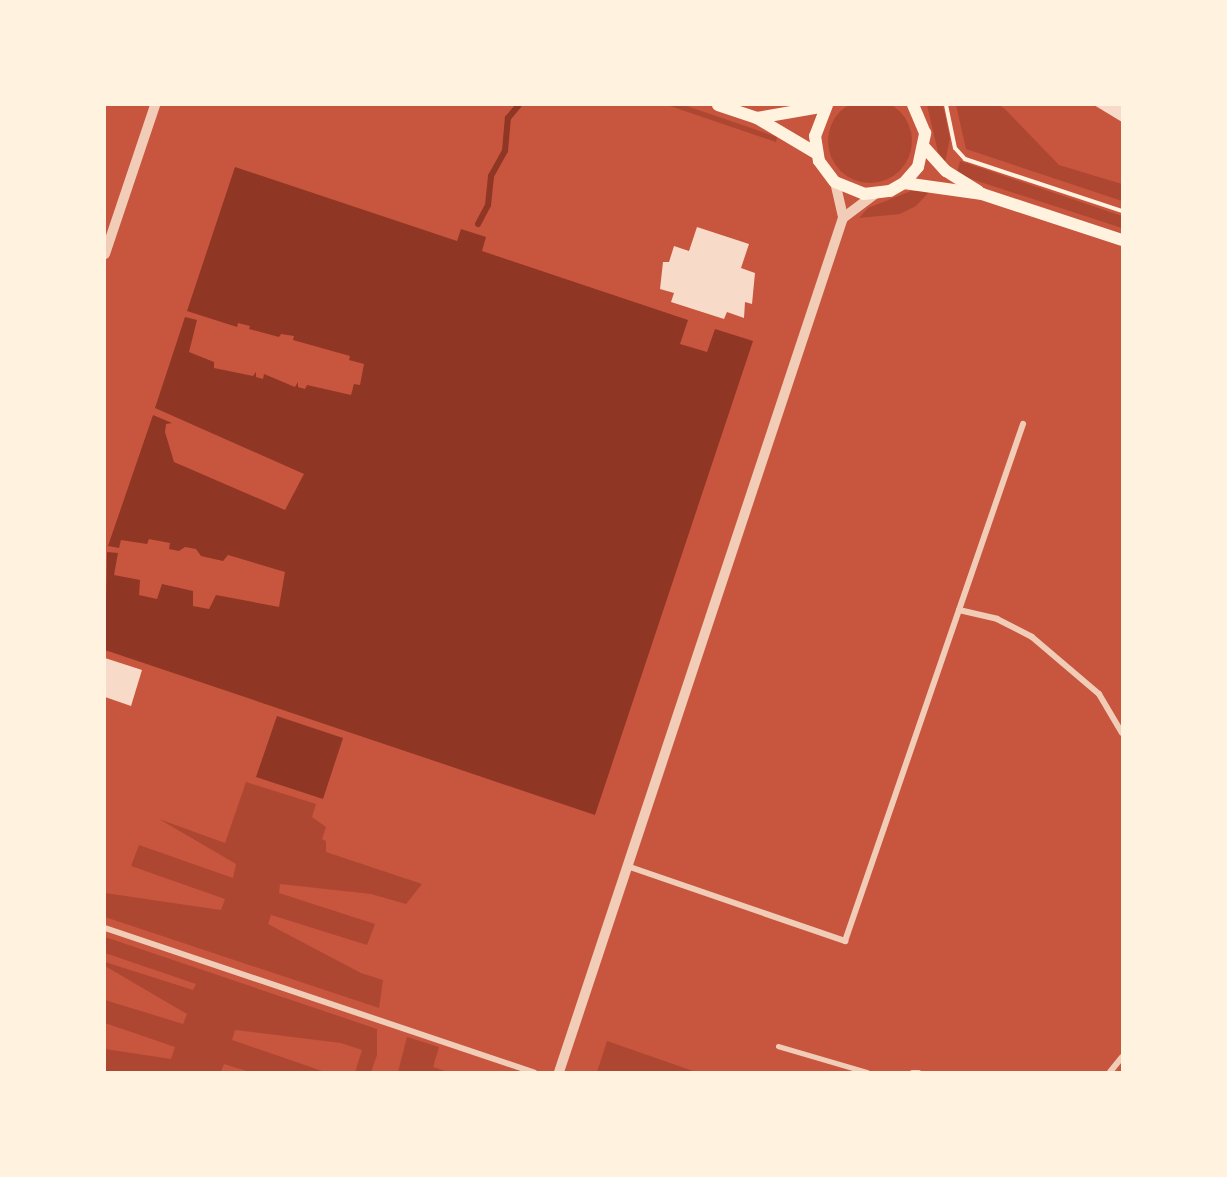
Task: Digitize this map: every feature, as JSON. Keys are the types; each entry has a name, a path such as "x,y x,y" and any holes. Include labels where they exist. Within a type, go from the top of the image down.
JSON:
{"main road":[{"path":"718,105 757,118 816,153 835,182 854,192 874,194 904,183 982,194 1122,240"},
{"path":"904,183 918,167 925,148 921,119 913,105"},
{"path":"757,118 826,106"},
{"path":"816,153 818,120 826,106"},
{"path":"925,148 946,171 982,194"}],"street":[{"path":"105,254 155,105"},
{"path":"559,1072 843,218 835,182"},
{"path":"843,218 874,194"},
{"path":"627,866 844,941 1023,424"},
{"path":"959,610 997,619 1032,637 1099,694 1122,733"},
{"path":"105,928 534,1072"},
{"path":"1110,1072 1122,1057"}],"lane":[{"path":"778,1046 867,1072"},
{"path":"912,1072 919,1072"}],"path":[{"path":"946,105 954,148 965,159 1122,211"}],"shaded area":[{"path":"870,99 886,102 905,118 912,141 909,157 893,176 870,183 854,180 835,164 828,141 831,125 847,106"},
{"path":"667,105 684,105 777,137 776,142"},
{"path":"927,105 943,106 950,138 945,162 938,152"},
{"path":"956,105 999,105 1059,165 1122,184 1122,201 966,149"},
{"path":"960,161 1122,216 1122,228 968,178 957,173"},
{"path":"235,167 457,241 461,229 486,237 482,251 688,320 680,344 707,352 715,329 753,341 595,815 105,650 107,552 118,553 114,575 140,580 139,595 157,599 162,584 193,591 193,606 209,609 216,595 279,607 285,572 228,555 223,561 201,556 196,549 185,547 179,551 169,549 170,543 149,539 147,544 121,540 119,548 108,546 153,415 172,423 166,424 165,432 174,462 285,510 304,474 155,408 185,317 197,320 189,352 214,362 214,368 253,376 256,372 256,377 263,379 264,374 295,387 298,382 298,387 305,389 307,385 351,395 354,384 360,385 364,364 349,360 350,356 293,340 294,336 281,334 279,337 249,329 250,326 238,323 237,327 187,311"},
{"path":"931,190 916,206 900,214 859,218 868,208 911,191"},
{"path":"277,716 343,738 323,799 256,777"},
{"path":"246,782 316,804 312,817 326,827 322,839 326,841 326,852 422,884 406,904 371,894 280,884 279,893 375,924 367,945 271,915 268,924 361,973 383,980 379,1008 105,917 105,893 221,910 225,899 131,866 139,845 233,878 236,864 159,819 225,843"},
{"path":"105,937 377,1029 377,1055 371,1072 355,1072 362,1050 341,1043 235,1030 232,1040 325,1072 250,1072 224,1064 221,1072 105,1072 105,1049 171,1059 175,1047 105,1023 105,1000 183,1024 187,1014 105,966 105,962 193,990 196,984 105,953"},
{"path":"407,1037 439,1047 433,1067 448,1072 398,1072"},
{"path":"607,1041 696,1072 597,1072"}],"building":[{"path":"1094,105 1122,105 1122,122"},
{"path":"697,227 749,244 741,268 755,273 752,304 745,302 744,318 727,312 724,319 671,302 674,293 660,289 663,262 669,262 674,246 689,251"},
{"path":"105,658 142,670 131,706 105,697"}],"waterway":[{"path":"478,224 488,205 491,176 505,151 508,118 519,105"}]}
